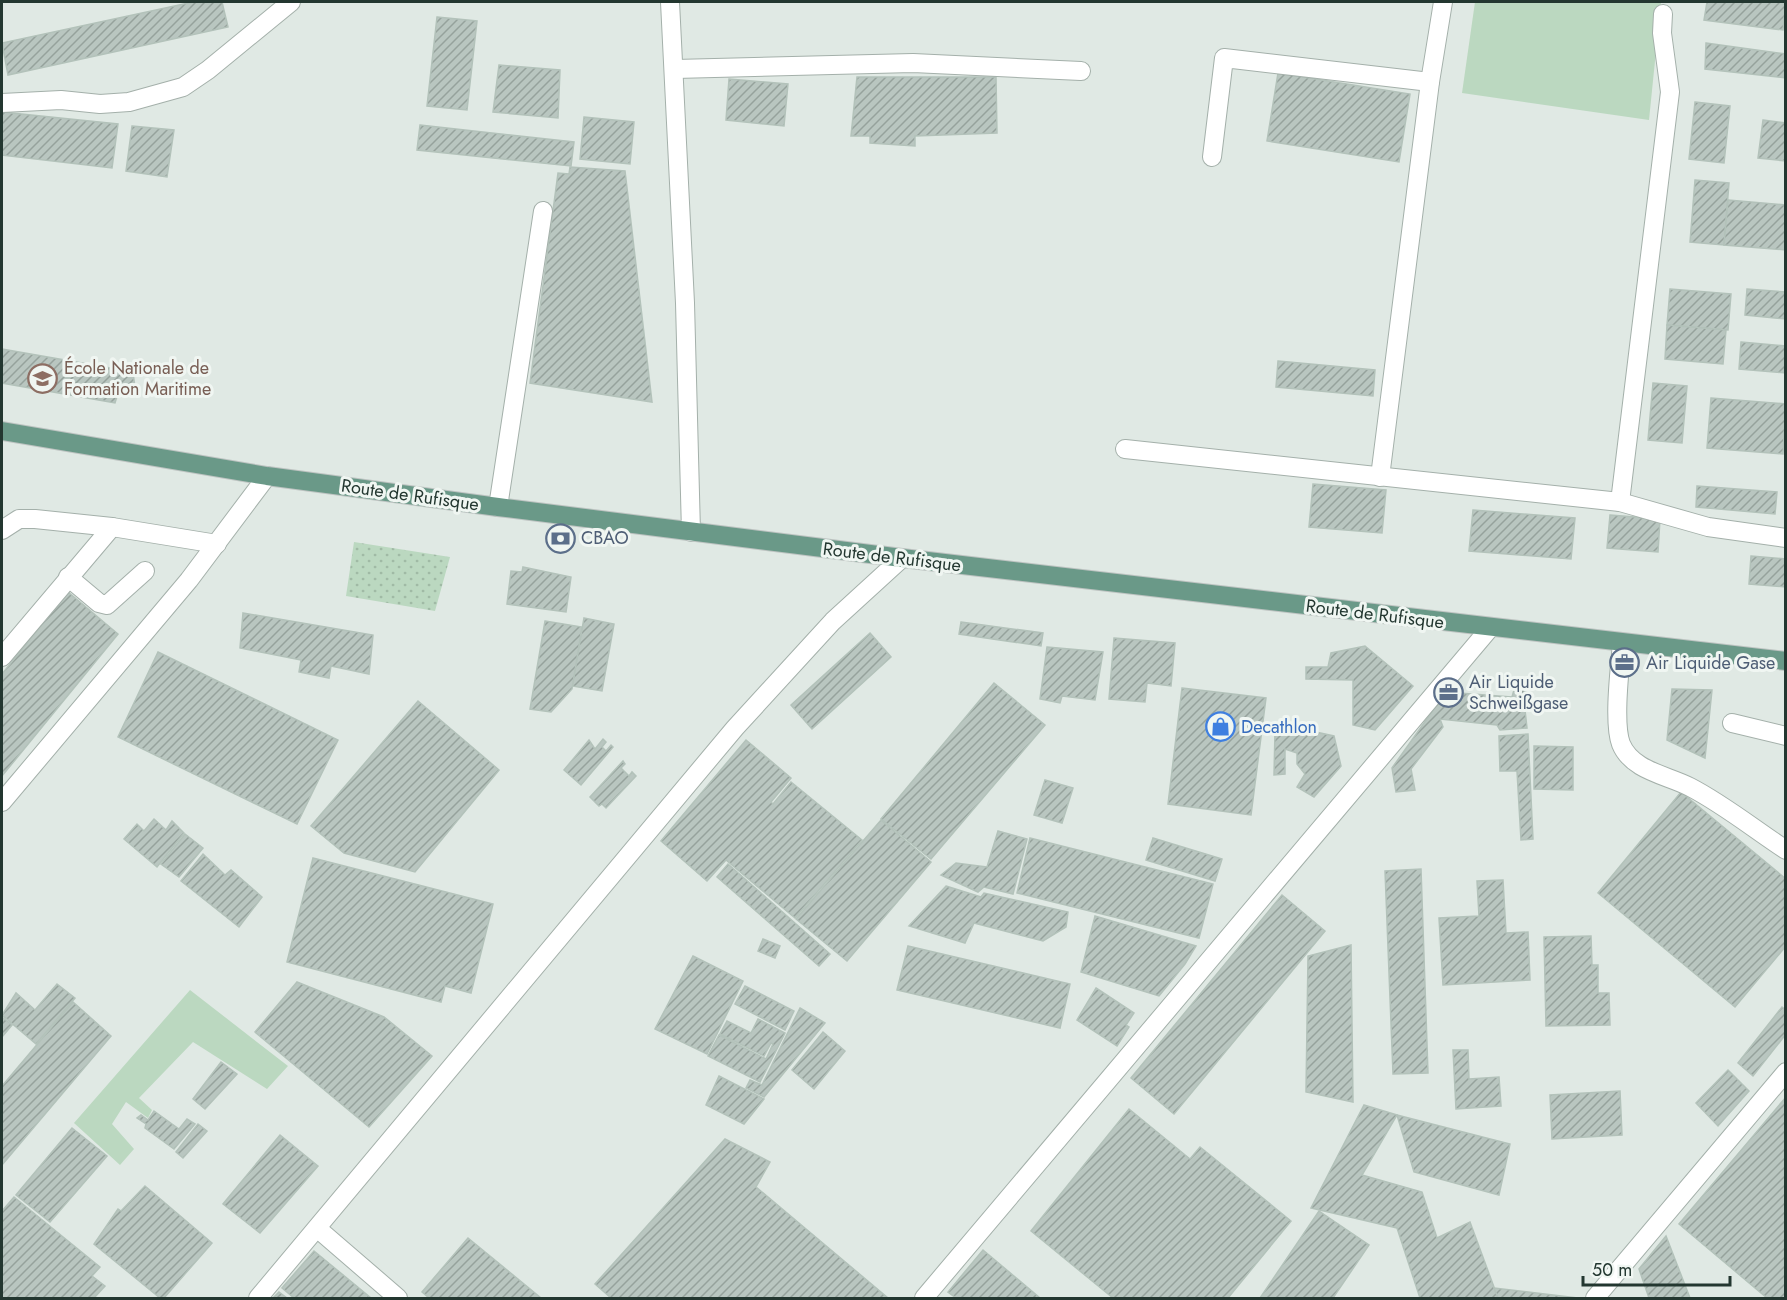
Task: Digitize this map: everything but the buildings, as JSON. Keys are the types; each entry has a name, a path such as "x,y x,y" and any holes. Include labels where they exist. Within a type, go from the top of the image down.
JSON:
{"main road":[{"name":"Route de Rufisque","path":"2,431 267,476 691,532 1785,661"}],"street":[{"path":"2,102 61,100 100,104 129,102 183,87 208,70 291,2"},
{"path":"670,2 675,69 691,532"},
{"path":"1380,477 1430,82 1443,2"},
{"path":"1620,502 1670,92 1662,33 1663,14"},
{"path":"1212,157 1224,58 1430,82"},
{"path":"675,69 913,63 1081,70"},
{"path":"498,507 543,211"},
{"path":"1125,449 1620,502 1708,527 1785,538"},
{"path":"2,802 218,544 267,476"},
{"path":"2,530 19,519 112,527 218,544"},
{"path":"2,657 112,527"},
{"path":"258,1299 735,728 832,621 902,558"},
{"path":"68,577 99,603 107,605 145,571"},
{"path":"924,1299 1490,628"},
{"path":"1622,643 1620,743 1627,754 1640,765 1668,780 1689,786 1785,850"},
{"path":"1732,723 1785,736"},
{"path":"1595,1299 1785,1072"},
{"path":"318,1229 398,1299"}],"green space":[{"path":"1475,2 1661,2 1649,120 1462,93"},
{"path":"354,542 450,557 435,611 346,596"},
{"path":"190,990 288,1066 267,1089 193,1042 139,1098 152,1110 148,1118 126,1102 112,1124 134,1149 120,1165 74,1123"}],"place":[{"name":"École Nationale de Formation Maritime","path":"43,378"},
{"name":"CBAO","path":"560,538"},
{"name":"Air Liquide Gase","path":"1625,663"},
{"name":"Air Liquide Schweißgase","path":"1448,692"},
{"name":"Decathlon","path":"1220,727"}]}
